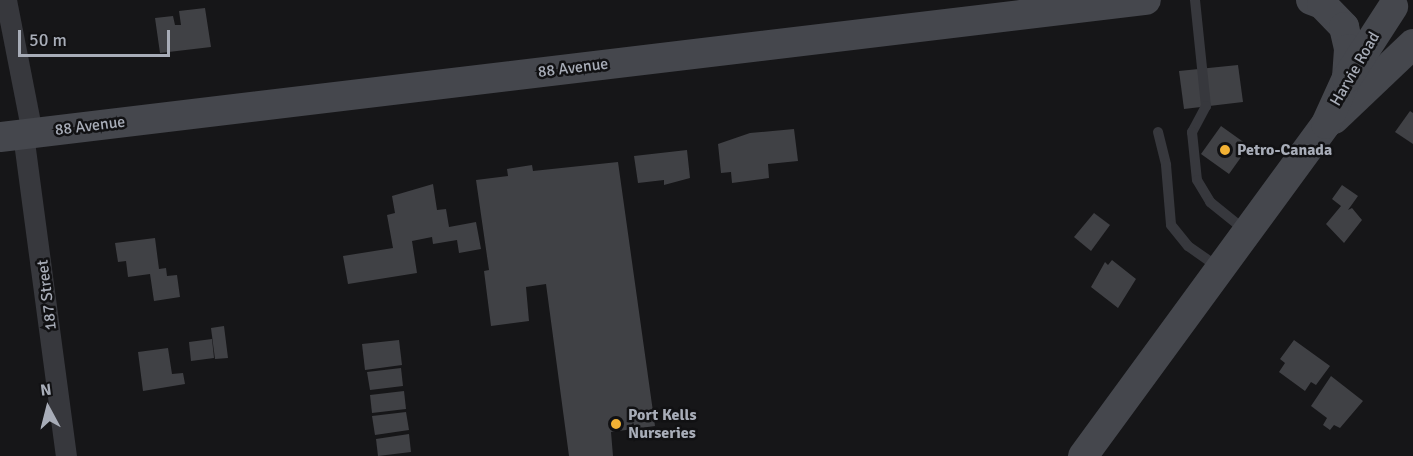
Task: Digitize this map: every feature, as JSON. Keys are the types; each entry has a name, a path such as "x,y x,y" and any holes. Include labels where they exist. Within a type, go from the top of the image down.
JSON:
{"main road":[{"name":"88 Avenue","path":"18,135 1146,0"},
{"path":"1311,0 1322,4 1344,27 1349,49 1347,78"},
{"name":"Harvie Road","path":"1326,124 1347,78 1399,12"},
{"name":"Harvie Road","path":"1326,124 1346,111 1413,44"},
{"path":"1083,456 1326,124"}],"street":[{"name":"187 Street","path":"6,0 18,135 66,456"}],"lane":[{"path":"1195,0 1206,106 1192,132 1197,180 1210,202 1247,231"},
{"path":"1158,132 1166,165 1172,225 1188,246 1220,268"}],"building":[{"path":"205,8 211,47 160,53 155,18 173,16 175,25 181,25 179,11"},
{"name":"Petro-Canada","path":"1238,65 1243,102 1184,109 1179,71"},
{"path":"1410,111 1413,113 1413,144 1395,132"},
{"name":"Petro-Canada","path":"1221,126 1249,146 1229,174 1201,154"},
{"path":"794,129 798,161 768,164 769,178 732,183 731,172 721,173 718,144 750,133"},
{"path":"687,150 690,178 664,185 664,180 638,183 634,156"},
{"path":"618,162 655,426 611,432 613,456 569,456 546,284 526,287 529,321 491,326 484,271 489,270 476,180 508,176 507,169 532,165 533,171"},
{"path":"433,184 437,210 446,209 449,227 476,222 481,249 459,253 457,240 433,244 432,237 412,241 417,273 348,284 343,256 393,248 387,215 395,213 392,196"},
{"path":"1342,185 1358,196 1348,210 1352,208 1362,220 1344,243 1326,224 1341,206 1332,199"},
{"path":"1094,213 1110,225 1091,251 1074,237"},
{"path":"155,238 159,269 166,268 167,276 177,275 180,297 154,301 150,274 128,277 126,261 118,262 115,243"},
{"path":"1112,260 1136,279 1118,308 1091,287 1105,262 1108,265"},
{"path":"224,326 228,358 215,359 211,328"},
{"path":"212,339 214,358 191,361 189,342"},
{"path":"399,340 402,365 365,370 362,344"},
{"path":"1294,340 1330,366 1316,385 1311,382 1305,391 1279,372 1285,363 1280,359"},
{"path":"168,348 172,374 183,373 185,384 143,391 138,352"},
{"path":"401,368 403,386 370,390 367,372"},
{"path":"1331,376 1363,401 1340,428 1334,425 1330,430 1323,425 1327,418 1311,406"},
{"path":"404,391 406,409 372,413 370,395"},
{"path":"406,412 409,430 375,435 372,416"},
{"path":"409,434 411,452 378,456 376,439"}],"place":[{"name":"Petro-Canada","path":"1225,150"},
{"name":"Port Kells Nurseries","path":"616,424"}]}
